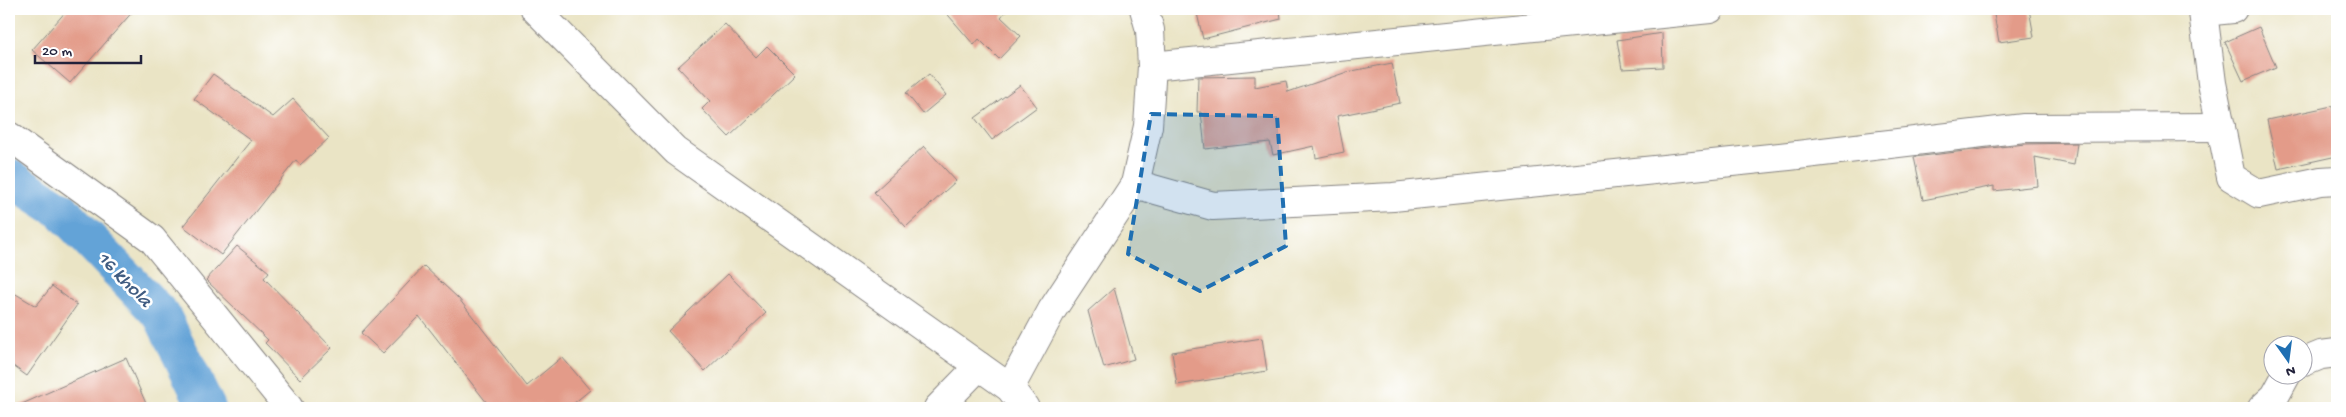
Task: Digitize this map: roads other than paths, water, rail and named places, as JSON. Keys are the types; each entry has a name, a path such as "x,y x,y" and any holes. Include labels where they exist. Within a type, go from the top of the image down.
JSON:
{"street":[{"path":"535,9 676,151 979,366 1017,398 1052,310 1135,184 1148,126 1152,66 1150,30 1144,9"},
{"path":"1152,66 1710,9"},
{"path":"2233,9 2202,10 2212,83 2231,177 2258,194 2321,181 2337,180"},
{"path":"1135,184 1213,206 1393,196 1789,156 2024,128 2221,127"},
{"path":"9,136 152,239 288,408"},
{"path":"2314,357 2321,354 2337,353"},
{"path":"938,408 979,366"},
{"path":"2262,408 2275,396 2282,384"}],"waterway":[{"name":"16 khola","path":"9,177 62,211 162,316 207,408"}]}
